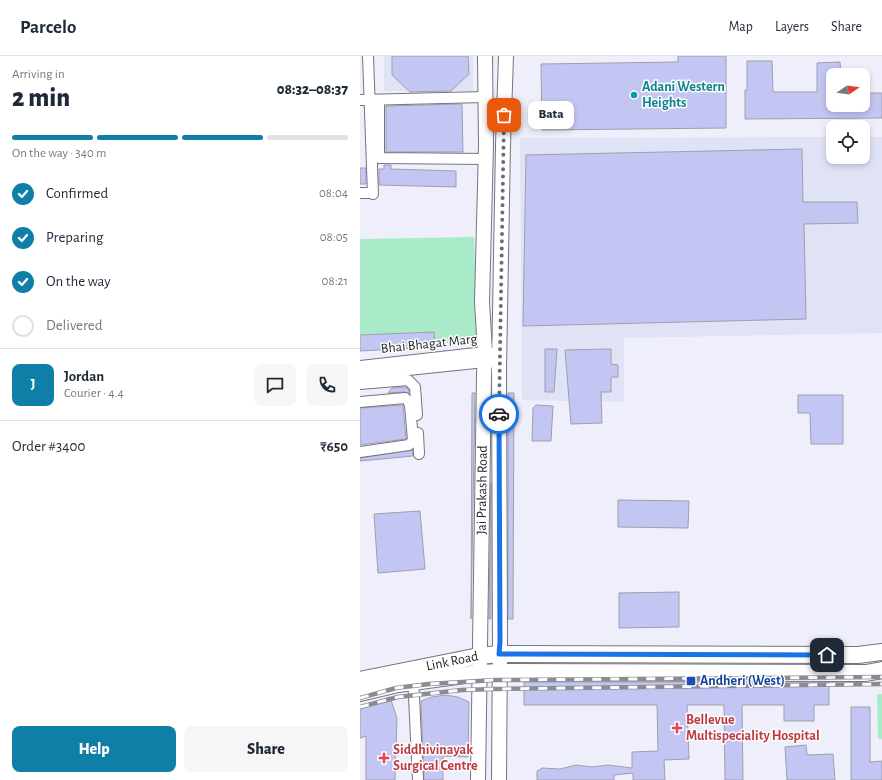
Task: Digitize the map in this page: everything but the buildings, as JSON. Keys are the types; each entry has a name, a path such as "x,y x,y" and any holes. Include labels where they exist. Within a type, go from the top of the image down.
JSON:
{"main road":[{"name":"Jai Prakash Road","path":"478,780 485,357 482,295 486,159 485,56"},
{"name":"Jai Prakash Road","path":"499,780 500,358 503,145 506,56"},
{"name":"Link Road","path":"360,693 398,684 413,675 479,656 499,654 858,655 882,652"},
{"name":"Link Road","path":"360,680 413,675 500,672 866,672 882,670"}],"street":[{"path":"365,61 380,158 486,159"},
{"path":"370,100 486,97"},
{"path":"368,193 370,100"},
{"path":"367,111 369,143"},
{"name":"Bhai Bhagat Marg","path":"360,366 485,357 500,358"},
{"path":"360,375 456,360"},
{"path":"360,384 408,380 412,384 415,388 419,454"},
{"path":"360,402 405,398 410,405 413,440 409,445 360,452"},
{"path":"413,675 418,780"}],"shaded area":[{"path":"384,56 473,56 473,91 384,91"},
{"path":"826,137 826,164 870,164 870,137 882,137 882,333 624,338 624,402 522,400 520,138"}],"green space":[{"path":"474,237 477,341 360,349 360,239"},
{"path":"877,694 882,694 882,739 878,739"}],"railway":[{"path":"360,698 396,688 429,684 495,680 882,677"},
{"path":"360,707 398,697 462,690 882,684"}],"way so far":[{"path":"499,414 504,115"}],"place":[{"name":"Adani Western Heights","path":"634,95"},
{"name":"Bata","path":"504,115"},
{"name":"Andheri (West)","path":"691,681"},
{"name":"Bellevue Multispeciality Hospital","path":"677,728"},
{"name":"Siddhivinayak Surgical Centre","path":"384,758"}],"route":[{"path":"499,414 499,654 827,655"}]}
